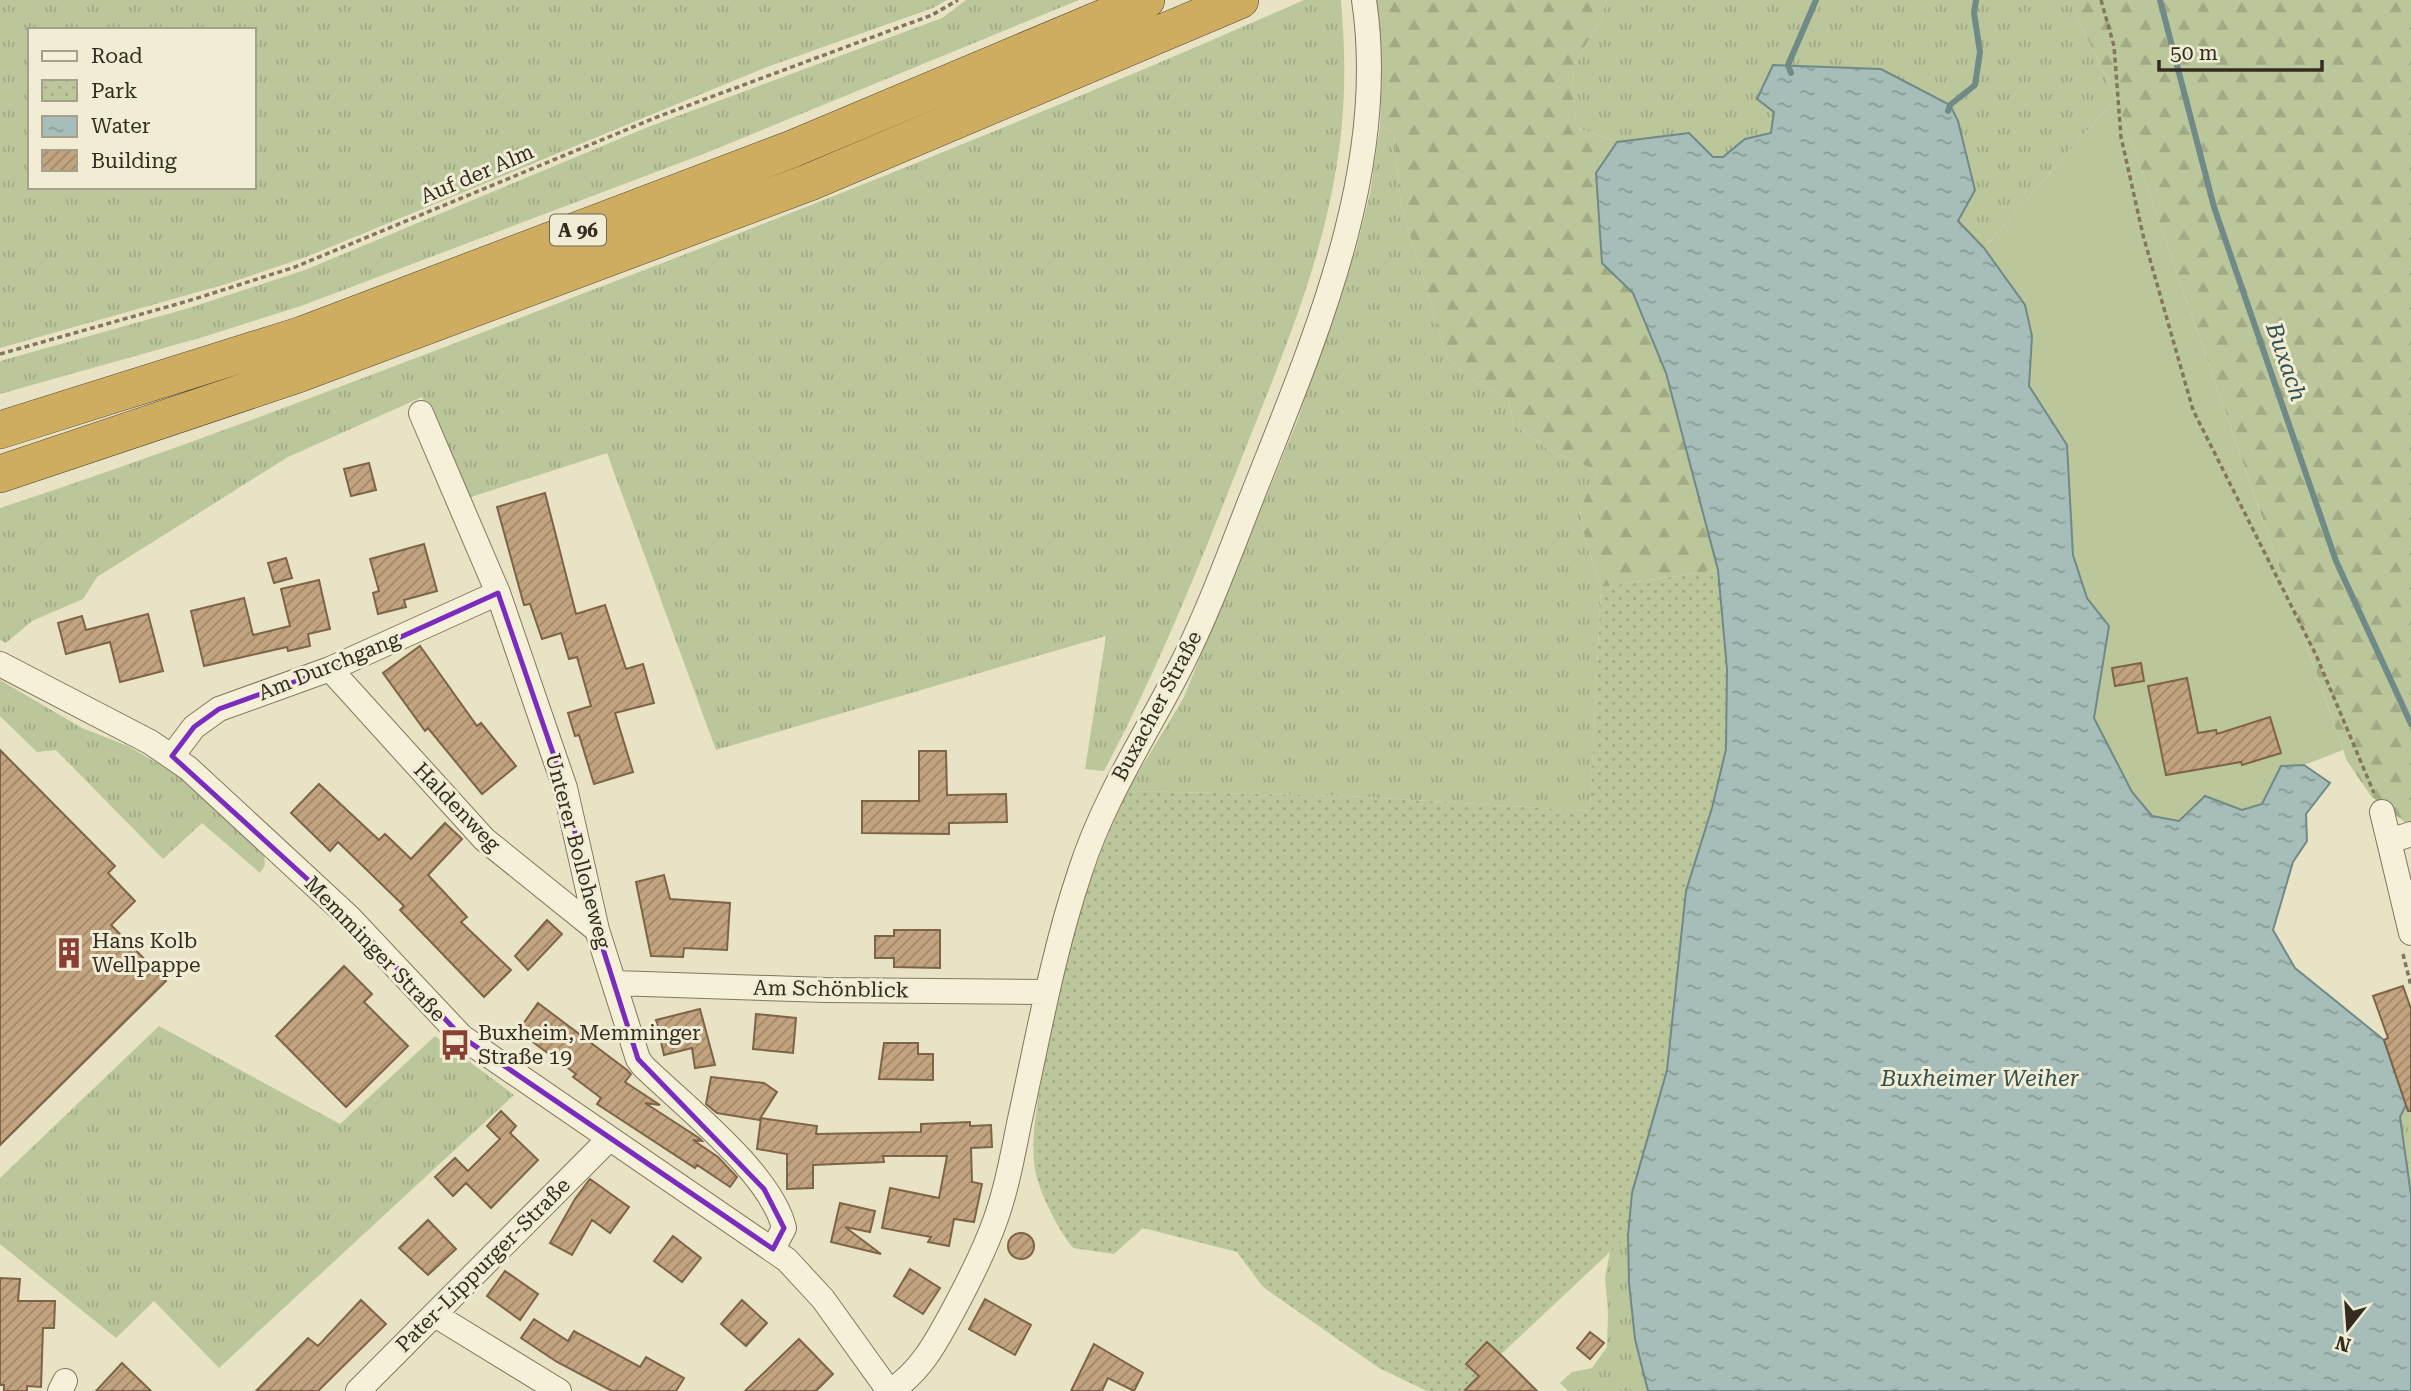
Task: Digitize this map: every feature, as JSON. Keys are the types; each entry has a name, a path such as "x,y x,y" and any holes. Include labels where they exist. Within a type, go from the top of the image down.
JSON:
{"highway":[{"name":"A 96","path":"0,430 302,335 792,149 1146,0"},
{"name":"A 96","path":"0,474 298,374 810,182 1240,0"}],"street":[{"name":"Buxacher Straße","path":"890,1391 911,1377 925,1360 967,1284 995,1222 1047,992 1079,873 1110,795 1184,661 1215,591 1270,451 1341,252 1355,195 1368,94 1370,56 1364,0"},
{"name":"Unterer Bolloheweg","path":"421,413 498,593 565,788 597,930 627,1027 643,1066 725,1143 764,1189 778,1211 784,1228 774,1250"},
{"name":"Am Durchgang","path":"172,756 194,727 219,709 330,670 498,593"},
{"name":"Memminger Straße","path":"0,664 126,729 172,756 210,786 349,917 448,1026 608,1140 774,1250 796,1269 820,1296 890,1391"},
{"name":"Haldenweg","path":"330,670 484,839 597,930"},
{"path":"2382,812 2401,837 2411,933"},
{"name":"Am Schönblick","path":"615,983 812,990 1047,992"},
{"name":"Pater-Lippurger-Straße","path":"358,1391 608,1140"},
{"path":"435,1315 559,1391"}],"path":[{"name":"Auf der Alm","path":"0,354 188,301 295,267 657,117 932,15 958,0"},
{"path":"2101,0 2114,46 2121,137 2143,235 2193,410 2316,655 2382,812"}],"highlighted area":[{"path":"498,593 565,788 597,930 638,1059 764,1189 784,1228 773,1249 462,1037 349,917 172,756 194,727 219,709 330,669"}],"green space":[{"path":"0,0 947,0 933,8 767,67 306,257 226,284 0,348"},
{"path":"966,0 1079,0 701,155 301,306 203,337 0,394 0,361 189,308 305,270 648,127 942,18"},
{"path":"1304,0 1341,0 1343,21 1342,127 1336,169 1318,249 1293,327 1203,554 1157,664 1104,771 1085,769 1106,636 716,750 607,453 468,498 422,397 288,457 97,577 83,599 32,621 6,643 0,640 0,508 288,406 758,226 1032,116"},
{"path":"1377,0 1607,0 1601,19 1572,68 1575,127 1617,142 1596,173 1602,263 1633,292 1666,372 1718,570 1601,587 1585,539 1580,509 1598,471 1551,451 1514,425 1508,399 1479,384 1447,358 1401,205 1394,134 1380,126 1382,73"},
{"path":"1607,0 2069,0 2116,98 1984,248 1958,221 1975,190 1958,121 1881,69 1773,65 1774,112 1771,133 1745,139 1723,157 1713,157 1689,133 1617,142 1575,127 1572,68 1601,19"},
{"path":"2069,0 2411,0 2411,827 2371,796 2347,761 2116,98"},
{"path":"2116,98 2343,750 2304,765 2281,766 2262,804 2242,810 2205,796 2179,821 2152,816 2132,792 2094,718 2109,626 2087,599 2073,555 2067,446 2029,386 2032,336 2025,305 1984,248"},
{"path":"1380,126 1394,134 1401,205 1447,358 1479,384 1508,399 1514,425 1551,451 1598,471 1580,510 1585,539 1601,587 1590,811 1346,796 1127,791 1183,699 1298,419 1357,246 1370,193"},
{"path":"1718,570 1727,669 1726,749 1712,808 1667,1070 1632,1193 1628,1235 1462,1391 1427,1391 1379,1368 1263,1287 1237,1252 1143,1228 1114,1254 1073,1248 1054,1219 1038,1183 1033,1149 1035,1122 1053,1021 1078,920 1100,855 1127,791 1346,796 1590,811 1601,587"},
{"path":"0,680 82,728 128,746 191,785 264,853 265,865 260,873 202,823 163,859 56,750 37,752 0,716"},
{"path":"159,1026 340,1124 435,1036 514,1095 219,1368 154,1301 116,1338 0,1244 0,1178"},
{"path":"2411,1103 2411,1195 2400,1117 2406,1105"},
{"path":"1628,1235 1634,1314 1648,1391 1568,1391 1560,1383 1572,1372 1592,1368 1607,1347 1605,1278 1610,1251"}],"water":[{"name":"Buxheimer Weiher","path":"1773,65 1881,69 1950,105 1958,121 1975,190 1958,221 1984,248 2025,305 2032,336 2029,386 2067,445 2073,555 2087,598 2109,626 2094,718 2132,792 2152,816 2179,821 2205,796 2242,810 2262,804 2281,766 2304,765 2330,783 2306,814 2307,841 2293,862 2273,930 2295,968 2384,1040 2406,1105 2400,1117 2411,1195 2411,1391 1648,1391 1635,1339 1629,1283 1628,1235 1632,1193 1667,1070 1686,891 1712,808 1726,749 1727,669 1718,570 1666,373 1633,293 1602,263 1596,173 1617,142 1689,133 1713,157 1723,157 1745,139 1771,133 1774,112 1757,99"}],"building":[{"path":"369,463 376,490 351,496 344,469"},
{"path":"545,493 576,614 605,605 626,669 643,664 654,703 615,713 633,772 594,784 579,735 575,736 568,713 591,706 577,657 569,659 561,633 542,639 530,604 524,605 497,507"},
{"path":"424,544 437,591 404,600 406,607 378,614 373,593 379,591 370,559"},
{"path":"286,558 292,578 274,583 268,563"},
{"path":"319,580 330,629 308,634 310,646 288,651 287,647 204,666 191,611 244,598 253,635 290,626 281,589"},
{"path":"148,614 163,671 120,682 110,642 66,654 58,623 82,616 86,630"},
{"path":"420,646 477,726 481,723 516,766 482,794 428,728 425,731 383,673"},
{"path":"2141,663 2144,681 2115,686 2112,668"},
{"path":"2187,678 2198,733 2216,730 2217,734 2270,717 2281,753 2242,765 2241,762 2166,775 2148,686"},
{"name":"Hans Kolb Wellpappe","path":"0,750 115,866 108,873 135,901 111,925 166,981 0,1145"},
{"path":"919,751 946,751 947,795 1006,794 1007,822 949,823 949,834 862,833 862,801 919,801"},
{"path":"319,784 379,840 385,834 411,859 445,823 462,839 428,875 467,917 461,922 511,970 484,997 400,910 404,906 338,842 330,851 291,813"},
{"path":"664,875 670,899 730,903 727,950 684,948 683,957 651,956 636,882"},
{"path":"547,920 562,934 528,970 515,956"},
{"path":"894,930 940,930 940,968 894,967 894,958 875,958 875,936 894,936"},
{"path":"344,966 372,994 364,1002 408,1046 346,1107 276,1036"},
{"path":"2403,986 2411,1009 2411,1111 2408,1111 2384,1040 2388,1038 2373,996"},
{"path":"538,1003 627,1070 631,1074 625,1082 660,1105 645,1103 699,1138 702,1141 693,1140 718,1157 737,1177 730,1187 697,1165 695,1168 597,1104 601,1098 573,1077 576,1074 518,1031"},
{"path":"700,1009 715,1065 695,1068 692,1048 664,1055 656,1020"},
{"path":"756,1014 796,1018 793,1053 753,1049"},
{"path":"884,1043 918,1043 918,1054 933,1054 933,1080 879,1079"},
{"path":"711,1077 764,1083 777,1092 759,1120 717,1113 706,1104"},
{"path":"501,1111 516,1126 510,1133 538,1160 491,1208 466,1183 453,1196 435,1177 455,1158 468,1171 500,1139 487,1126"},
{"path":"761,1118 817,1126 816,1134 921,1132 921,1124 970,1122 970,1126 991,1125 992,1147 971,1148 972,1182 982,1184 974,1222 954,1219 949,1246 928,1242 931,1237 882,1228 890,1188 939,1198 947,1156 883,1156 884,1162 813,1165 813,1188 787,1189 787,1154 757,1149"},
{"path":"590,1179 629,1207 610,1233 592,1220 572,1255 550,1243 575,1199"},
{"path":"840,1203 875,1211 870,1232 845,1227 881,1254 831,1242"},
{"path":"428,1220 456,1249 428,1275 399,1248"},
{"path":"1021,1233 1030,1237 1034,1246 1030,1255 1021,1259 1012,1255 1008,1246 1012,1237"},
{"path":"673,1236 701,1258 682,1282 654,1261"},
{"path":"910,1269 940,1288 923,1314 894,1296"},
{"path":"505,1271 538,1294 520,1320 487,1296"},
{"path":"0,1278 20,1279 18,1301 55,1301 54,1328 43,1328 41,1387 27,1386 27,1391 4,1391 4,1385 0,1385"},
{"path":"985,1299 1031,1325 1015,1355 969,1329"},
{"path":"361,1300 386,1324 318,1391 256,1391 308,1338 318,1346"},
{"path":"742,1300 767,1323 746,1346 721,1324"},
{"path":"534,1319 568,1341 574,1331 640,1367 646,1357 684,1378 676,1391 612,1391 557,1362 521,1338"},
{"path":"1590,1332 1604,1343 1590,1359 1577,1348"},
{"path":"799,1339 833,1374 816,1391 745,1391"},
{"path":"1487,1342 1537,1391 1464,1391 1479,1376 1466,1364"},
{"path":"1094,1344 1143,1373 1134,1391 1108,1378 1102,1391 1071,1391"},
{"path":"122,1363 151,1391 96,1391"}],"waterway":[{"path":"1791,73 1788,65 1816,0"},
{"path":"1948,111 1950,105 1975,85 1980,52 1974,13 1976,0"},
{"name":"Buxach","path":"2160,0 2214,207 2336,561 2411,724"}],"place":[{"name":"Hans Kolb Wellpappe","path":"69,953"},
{"name":"Buxheim, Memminger Straße 19","path":"455,1045"}]}
